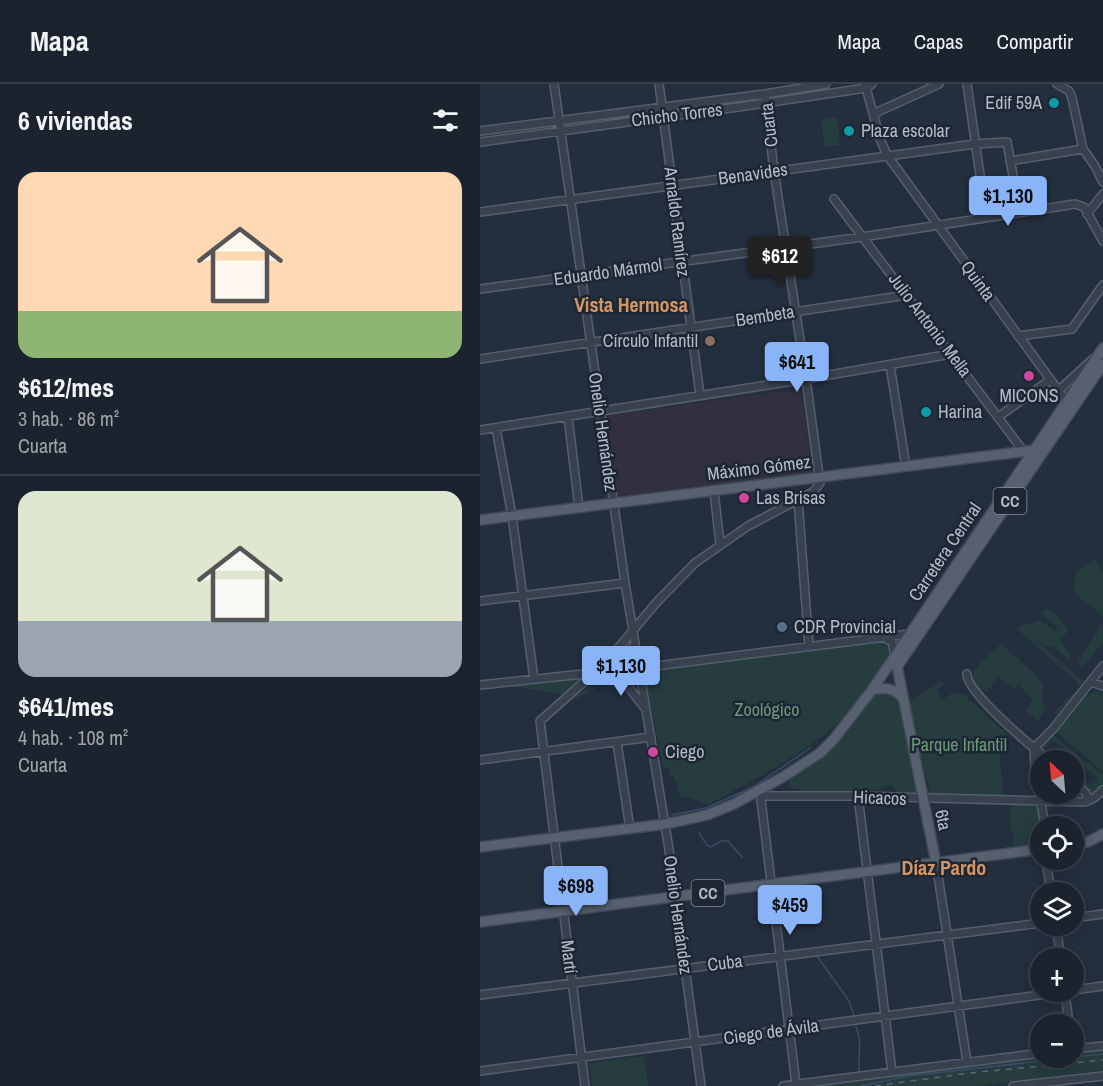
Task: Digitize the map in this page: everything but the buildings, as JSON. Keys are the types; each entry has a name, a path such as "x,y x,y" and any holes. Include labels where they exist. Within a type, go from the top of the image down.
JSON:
{"main road":[{"name":"Carretera Central","path":"895,656 912,635 1038,452 1102,350"},
{"name":"Carretera Central","path":"1069,405 1103,364"},
{"name":"Carretera Central","path":"897,667 912,635 1023,467 1038,452"},
{"name":"Máximo Gómez","path":"480,520 1012,453 1038,452"},
{"path":"1012,453 1021,459 1023,467"},
{"name":"6ta","path":"895,656 936,863"},
{"name":"CC","path":"480,848 666,824 707,814 760,793 820,753 834,739 895,656"},
{"path":"872,690 890,689 902,697"},
{"path":"1084,842 1102,837"},
{"name":"CC","path":"480,922 1030,850"}],"street":[{"name":"Onelio Hernández","path":"554,84 602,411 613,504 666,824 701,1086"},
{"name":"Arnaldo Ramírez","path":"659,84 700,395"},
{"name":"Chicho Torres","path":"480,131 826,84"},
{"path":"873,114 939,84"},
{"path":"968,84 982,189"},
{"path":"1057,84 1069,91 1083,149 1103,182"},
{"name":"Chicho Torres","path":"480,142 766,104 867,85"},
{"name":"Quinta","path":"867,85 880,140 887,155 1069,405"},
{"name":"Cuarta","path":"765,94 774,171 820,477"},
{"path":"737,97 738,107"},
{"name":"Benavides","path":"480,212 887,155 1007,142 1014,181"},
{"path":"1010,161 1083,149"},
{"path":"1103,194 1087,214 1103,241"},
{"name":"Julio Antonio Mella","path":"834,200 1024,452"},
{"name":"Eduardo Mármol","path":"480,289 862,237 1075,204 1081,205 1087,214"},
{"path":"1018,336 1072,329 1103,285"},
{"name":"Bembeta","path":"480,359 907,295"},
{"path":"1058,391 1102,350"},
{"path":"480,430 951,354"},
{"path":"890,365 906,467"},
{"path":"999,417 1050,380"},
{"path":"568,416 579,508"},
{"path":"496,428 512,516 534,679"},
{"path":"595,672 695,563 720,544 767,515 813,492 819,486 820,477"},
{"path":"714,491 720,544"},
{"path":"798,500 809,646"},
{"path":"480,601 625,583"},
{"path":"480,685 640,668 882,636 912,635"},
{"path":"882,636 892,642 895,656"},
{"path":"617,670 632,652 635,642"},
{"path":"617,670 615,662 620,646"},
{"path":"1034,748 1053,729 1103,666"},
{"name":"Onelio Hernández","path":"617,670 646,709"},
{"name":"Martí","path":"585,1086 540,721 595,672"},
{"path":"967,674 966,679 974,690 1036,750"},
{"path":"1090,682 1103,686"},
{"path":"480,760 651,737"},
{"path":"617,742 630,829"},
{"path":"1084,792 1088,800 1103,790"},
{"path":"760,793 796,1084"},
{"name":"Hicacos","path":"760,793 1030,801"},
{"path":"858,796 892,1072"},
{"name":"Hicacos","path":"1084,802 1088,800"},
{"name":"6ta","path":"936,863 967,1062"},
{"path":"1084,917 1103,914"},
{"name":"Cuba","path":"480,995 1030,923"},
{"path":"1084,989 1103,986"},
{"name":"Ciego de Ávila","path":"480,1071 1030,996"},
{"path":"1084,1048 1103,1046"},
{"path":"783,1086 1030,1054"},
{"path":"1013,1086 1103,1076"}],"shaded area":[{"path":"801,389 812,473 623,498 617,494 606,419 609,415"}],"green space":[{"path":"837,117 840,145 825,147 821,120"},
{"path":"1095,560 1103,572 1103,616 1073,592 1076,572"},
{"path":"1047,608 1061,620 1068,631 1060,640 1069,652 1071,662 1053,646 1049,648 1031,635 1085,683 1057,715 1054,712 1081,686 1016,628 1039,620 1055,631 1058,627 1040,613"},
{"path":"1102,622 1103,642 1083,667 1078,661"},
{"name":"Zoológico","path":"885,640 891,644 893,655 854,707 827,733 784,762 708,805 689,797 680,798 674,774 670,775 669,768 663,768 646,681 651,672"},
{"path":"1001,644 1035,674 1044,687 1041,698 1045,709 1038,721 1026,711 1032,700 1019,684 1014,688 999,677 986,692 977,686 972,678 975,670"},
{"path":"610,674 623,689 598,688 569,702 600,675"},
{"path":"585,677 565,695 512,686"},
{"name":"Parque Infantil","path":"940,682 945,684 937,689 943,699 951,694 963,694 1008,735 999,744 1003,796 931,794 906,702"},
{"path":"1096,691 1103,693 1103,772 1084,756 1084,750 1077,750 1055,731 1084,696"},
{"name":"Parque Infantil","path":"881,692 893,696 898,701 916,792 897,792 892,785 880,790 833,792 807,791 789,786 789,780 823,758 848,731 876,693"},
{"path":"1053,735 1072,750 1065,750 1053,740 1046,748 1042,748 1042,743"},
{"path":"1084,760 1103,775 1101,790 1094,793 1084,784 1084,781 1092,785 1098,778 1084,767"},
{"path":"1012,804 1037,804 1040,808 1041,816 1030,816 1030,845 1014,847 1009,811"},
{"path":"1103,1048 1103,1070 976,1086 802,1086 1030,1057 1030,1068 1084,1068 1084,1051"},
{"path":"644,1056 648,1086 592,1086 589,1063"}],"waterway":[{"path":"672,815 706,808 755,786 810,748"},
{"path":"699,833 711,847 721,841 728,841 742,857"},
{"path":"817,956 849,1001 855,1019"},
{"path":"855,1024 860,1042 859,1074"},
{"path":"1084,1056 1103,1054"},
{"path":"861,1086 908,1076 1030,1062"}],"railway":[{"path":"875,1086 970,1073 1103,1060"}],"place":[{"name":"Edif 59A","path":"1054,103"},
{"name":"Plaza escolar","path":"849,131"},
{"name":"Círculo Infantil","path":"710,341"},
{"name":"MICONS","path":"1029,376"},
{"name":"Harina","path":"926,412"},
{"name":"Las Brisas","path":"744,498"},
{"name":"CDR Provincial","path":"782,627"},
{"name":"Ciego","path":"653,752"}],"district":[{"name":"Vista Hermosa","path":"631,305"},
{"name":"Díaz Pardo","path":"944,868"}]}
